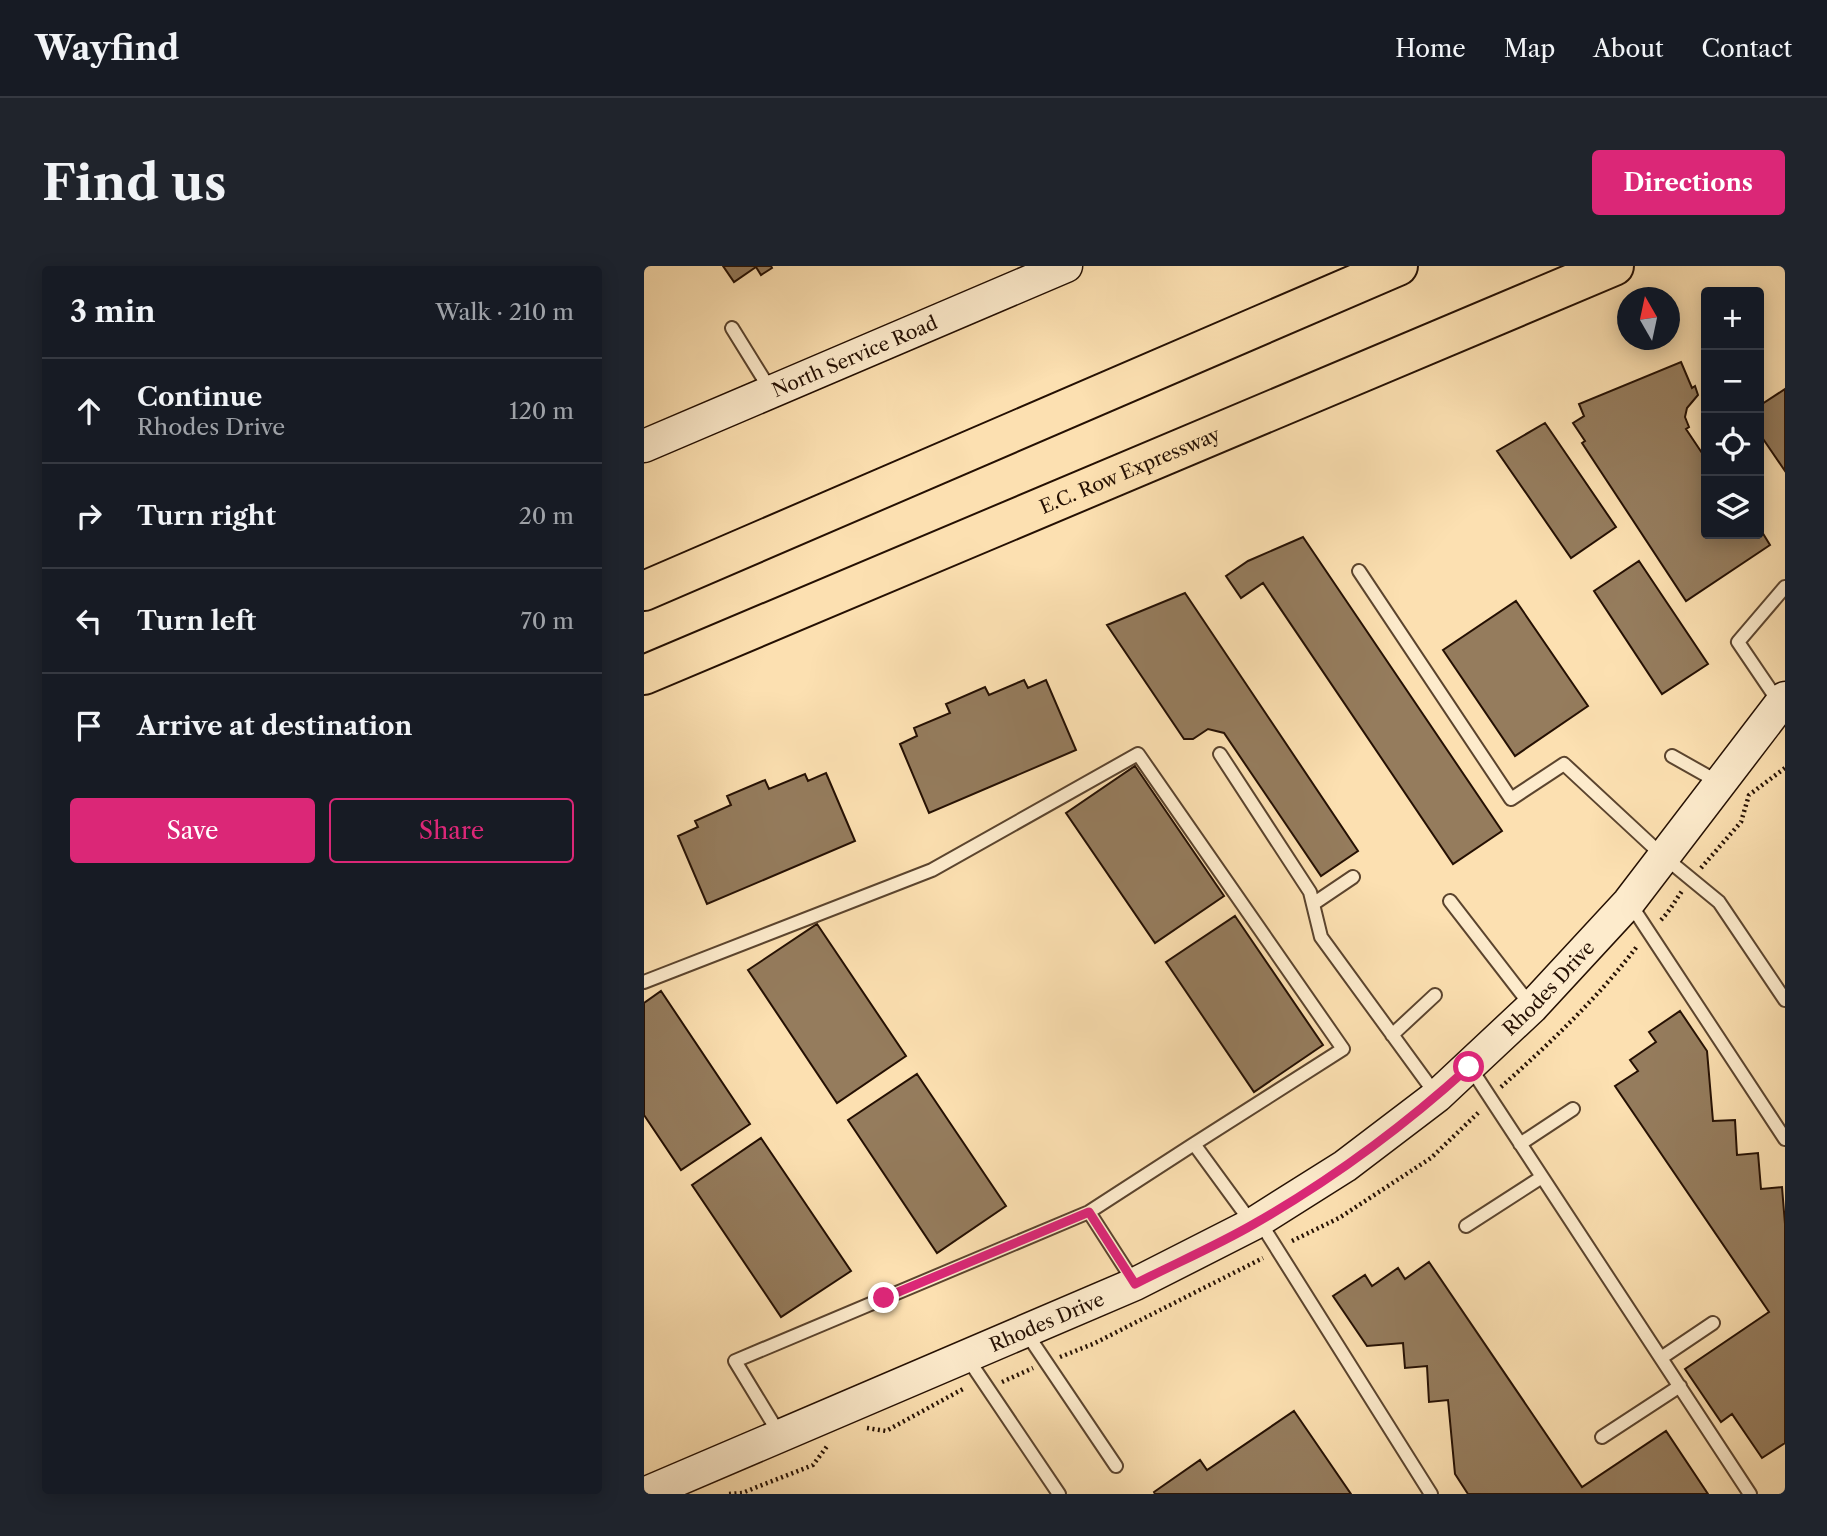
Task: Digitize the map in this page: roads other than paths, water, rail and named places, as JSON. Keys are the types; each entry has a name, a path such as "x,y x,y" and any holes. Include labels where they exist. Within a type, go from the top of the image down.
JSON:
{"highway":[{"path":"644,591 1398,266"},
{"name":"E.C. Row Expressway","path":"644,675 1614,266"}],"street":[{"name":"North Service Road","path":"644,446 1066,266"},
{"name":"Rhodes Drive","path":"644,1494 1135,1284 1256,1223 1345,1166 1437,1096 1532,1007 1629,902 1782,701"}],"lane":[{"path":"732,328 772,391"},
{"path":"1359,571 1511,799 1564,764 1663,856 1719,901 1785,1000"},
{"path":"1782,701 1738,642 1785,587"},
{"path":"644,982 932,870 1138,754 1343,1049 1089,1212 735,1361 780,1435"},
{"path":"1220,754 1310,892 1321,937 1437,1096"},
{"path":"1672,756 1720,783"},
{"path":"1313,904 1353,877"},
{"path":"1450,901 1532,1007"},
{"path":"1629,902 1785,1139"},
{"path":"1392,1035 1435,995"},
{"path":"1469,1067 1750,1494"},
{"path":"1520,1144 1573,1109"},
{"path":"1194,1144 1256,1223 1432,1494"},
{"path":"1465,1226 1542,1177"},
{"path":"1089,1212 1135,1284"},
{"path":"1661,1358 1713,1324"},
{"path":"1024,1331 1116,1466"},
{"path":"966,1356 1059,1494"},
{"path":"1602,1437 1680,1386"}]}
